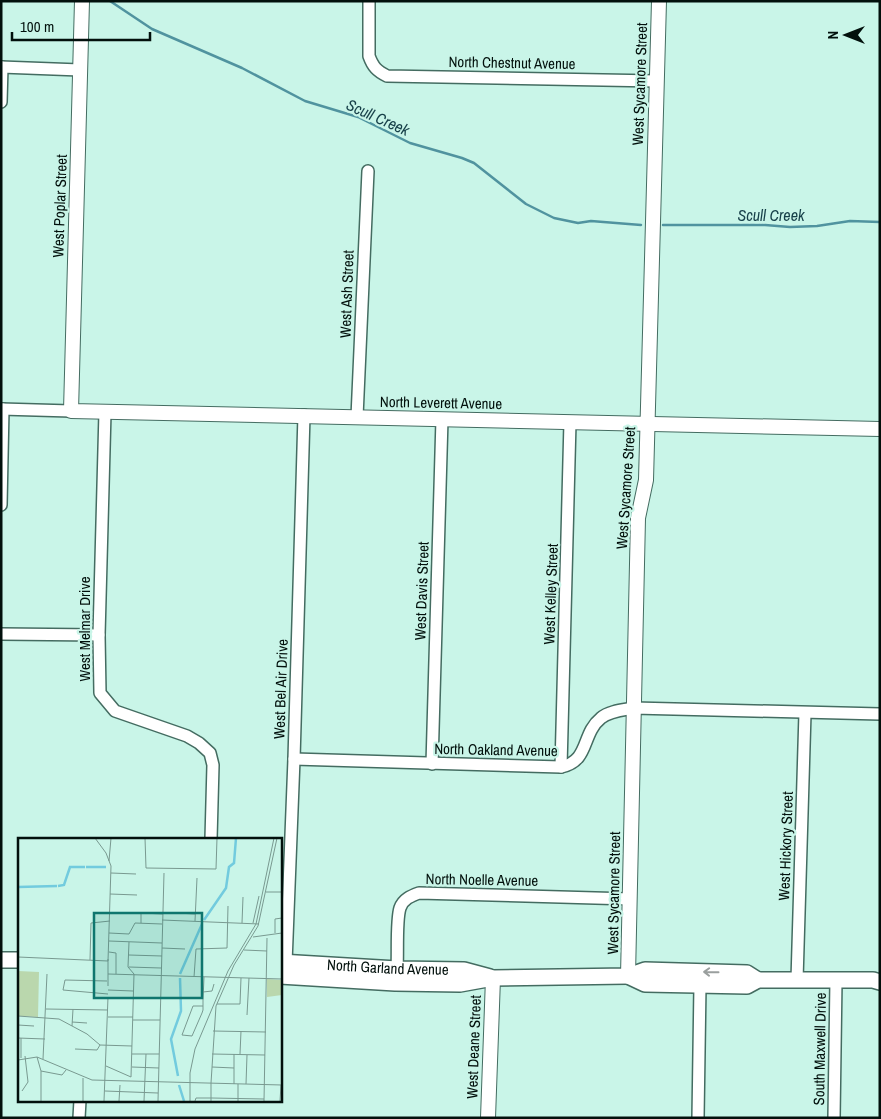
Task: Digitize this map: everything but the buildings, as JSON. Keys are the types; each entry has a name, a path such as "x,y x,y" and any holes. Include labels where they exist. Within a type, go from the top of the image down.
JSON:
{"main road":[{"path":"1,960 18,960"},
{"name":"North Garland Avenue","path":"282,967 395,983 460,984 493,978 628,976 645,970 747,973 758,980"},
{"name":"North Garland Avenue","path":"282,967 464,970 493,978"},
{"name":"North Garland Avenue","path":"628,976 645,984 746,986 758,980 878,979"}],"street":[{"name":"West Poplar Street","path":"70,411 82,1"},
{"name":"North Chestnut Avenue","path":"369,1 368,48 372,64 378,72 388,76 657,81"},
{"name":"West Sycamore Street","path":"628,976 638,518 646,480 659,1"},
{"path":"1,102 2,67 80,70"},
{"name":"West Ash Street","path":"357,417 368,172"},
{"path":"1,505 2,409"},
{"name":"North Leverett Avenue","path":"2,409 880,429"},
{"name":"West Melmar Drive","path":"105,412 99,635 100,694 115,711 187,736 199,743 210,754 213,765 211,838"},
{"name":"West Bel Air Drive","path":"282,967 294,759 304,416"},
{"name":"West Davis Street","path":"432,764 442,419"},
{"name":"West Kelley Street","path":"561,767 570,422"},
{"path":"1,634 99,635"},
{"name":"North Oakland Avenue","path":"294,759 561,767 569,765 579,758 591,728 602,717 619,710 634,708 880,714"},
{"name":"West Hickory Street","path":"797,980 805,713"},
{"name":"North Noelle Avenue","path":"398,969 400,908 403,902 419,893 630,899"},
{"name":"West Deane Street","path":"488,1118 493,978"},
{"name":"South Maxwell Drive","path":"834,1118 836,980"},
{"path":"698,1118 700,985"},
{"path":"79,1118 80,1102"}],"waterway":[{"name":"Scull Creek","path":"110,1 152,29 242,68 305,101 358,117 410,143 474,163 526,204 554,218 578,223 591,221 641,225"},
{"name":"Scull Creek","path":"663,225 765,225 790,227 817,226 850,221 880,222"}]}
